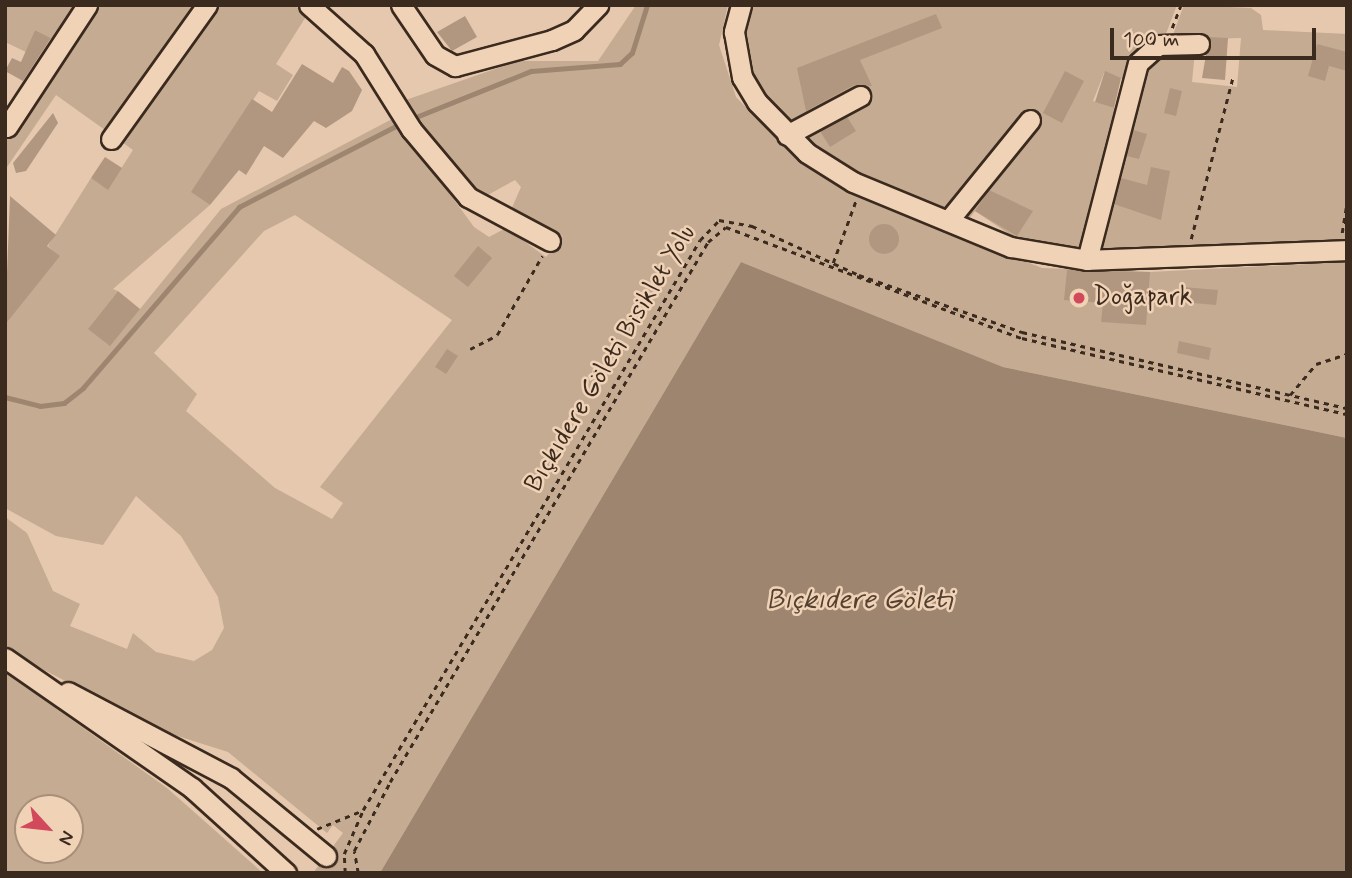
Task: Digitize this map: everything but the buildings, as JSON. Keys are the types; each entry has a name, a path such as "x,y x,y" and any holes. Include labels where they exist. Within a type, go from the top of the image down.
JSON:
{"street":[{"path":"7,127 87,5"},
{"path":"111,139 207,5"},
{"path":"309,5 364,54 407,121 482,208 550,241"},
{"path":"401,5 435,55 455,66 552,40 574,30 598,5"},
{"path":"741,5 734,32 742,77 787,135 832,171 948,221 1026,252 1087,260 1189,259 1343,250"},
{"path":"1087,260 1134,73 1146,52 1167,44 1199,44"},
{"path":"787,135 860,96"},
{"path":"948,221 1030,120"},
{"path":"5,658 192,788 286,873"},
{"path":"34,678 191,755 327,856"}],"path":[{"path":"1167,44 1181,5"},
{"path":"1189,259 1200,188 1233,77"},
{"path":"833,263 862,185"},
{"path":"1343,250 1347,200"},
{"name":"Bıçkıdere Göleti Bisiklet Yolu","path":"345,873 344,854 363,810 706,229 732,219 833,263 1087,351 1347,408"},
{"path":"358,873 354,851 390,782 702,253 726,227 1022,338 1347,414"},
{"path":"470,349 497,335 550,241"},
{"path":"1289,395 1316,364 1347,354"},
{"path":"306,838 363,810"}],"shaded area":[{"path":"5,5 80,5 50,45 53,39 35,30 26,52 5,42"},
{"path":"94,5 294,5 307,15 276,64 293,75 277,101 259,91 192,192 210,205 113,289 118,291 89,328 140,309 221,209 394,118 474,227 489,237 506,228 546,257 563,236 517,219 511,210 521,187 515,180 486,196 479,192 400,102 518,61 598,61 636,5 728,5 719,45 736,97 797,160 858,196 1042,268 1150,272 1347,262 1347,438 1003,367 741,262 380,873 313,873 343,833 333,825 327,833 228,752 165,732 5,650 5,517 27,533 53,591 80,604 70,626 127,649 133,633 156,652 194,661 212,650 224,628 218,597 181,536 136,496 103,545 56,536 5,508 5,325 59,256 48,246 91,178 108,189 133,150 56,95 5,170 5,142","holes":["295,215 452,320 320,487 343,503 332,519 275,488 186,411 197,394 154,353 264,231"]},
{"path":"749,5 1177,5 1164,39 1126,80 1104,73 1093,101 1117,109 1084,251 1015,238 975,211 969,219 838,164 783,120 749,75 741,31"},
{"path":"1184,5 1251,8 1261,15 1263,30 1347,34 1347,240 1094,251 1150,54 1195,51 1192,82 1237,87 1241,38 1171,40"},
{"path":"5,672 167,788 263,873 5,873"}],"water":[{"name":"Bıçkıdere Göleti","path":"741,262 1003,367 1347,438 1347,873 380,873"}],"waterway":[{"path":"411,119 531,71 620,64 632,53 647,5"},
{"path":"5,397 40,406 64,403 83,388 239,207 400,124"}],"place":[{"name":"Doğapark","path":"1079,298"}]}
